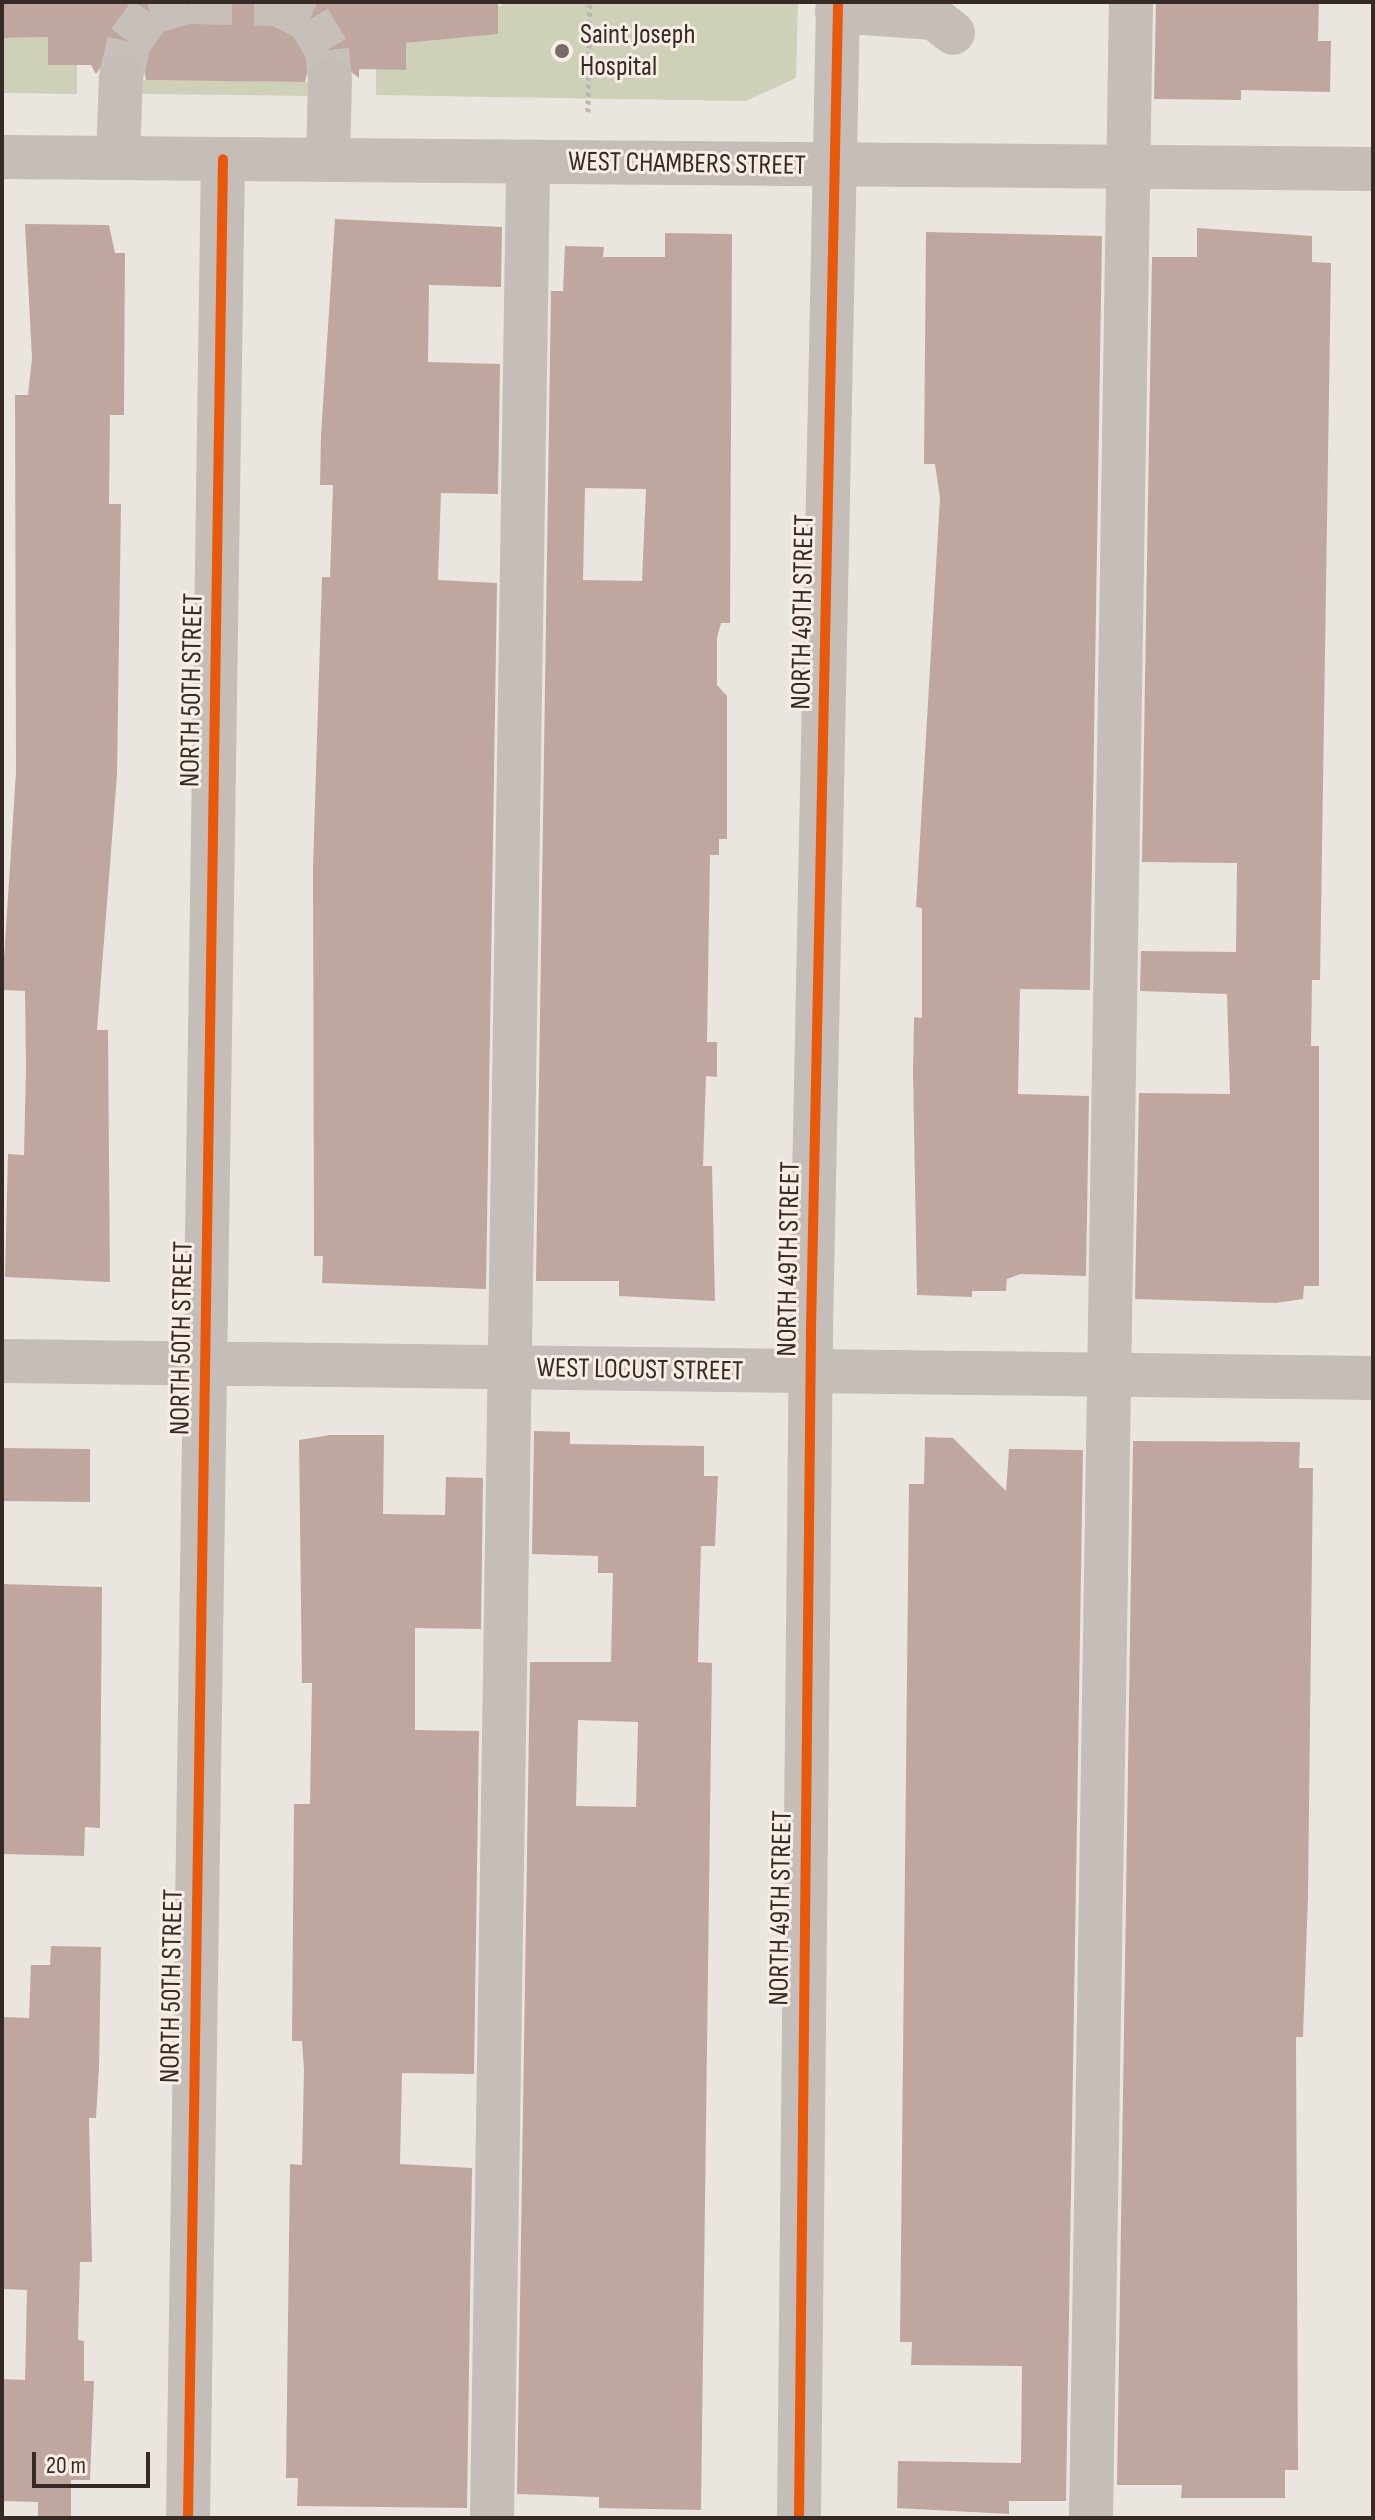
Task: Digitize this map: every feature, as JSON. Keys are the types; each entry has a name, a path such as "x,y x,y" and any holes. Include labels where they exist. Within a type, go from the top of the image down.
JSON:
{"street":[{"path":"1091,2518 1113,1378 1131,2"},
{"path":"838,6 934,18 953,33"},
{"name":"NORTH 49TH STREET","path":"799,2518 811,1372 838,6"},
{"path":"118,158 121,77"},
{"path":"328,160 330,80"},
{"name":"WEST CHAMBERS STREET","path":"2,157 1373,169"},
{"name":"NORTH 50TH STREET","path":"188,2518 223,159"},
{"path":"492,2518 528,162"},
{"name":"WEST LOCUST STREET","path":"2,1361 1113,1378 1373,1378"}],"path":[{"path":"588,112 590,2"}],"green space":[{"path":"508,2 798,2 796,78 746,101 376,95 376,69 405,70 406,43 497,34 498,7"},
{"path":"48,37 77,65 77,94 2,93 2,38"},
{"path":"142,80 310,82 309,96 142,94"}],"building":[{"path":"2,2 498,2 498,34 406,43 406,70 359,69 359,78 330,55 309,66 305,82 146,80 143,65 123,52 109,55 96,74 91,65 48,65 48,37 2,38"},
{"path":"1156,2 1319,2 1318,41 1331,41 1330,92 1241,90 1241,100 1154,99"},
{"path":"335,219 502,227 501,287 429,285 428,362 500,364 498,494 441,493 438,580 497,583 486,1289 322,1283 323,1256 314,1256 313,868 322,577 330,577 333,485 320,485 321,435"},
{"path":"25,224 109,225 115,253 125,253 124,415 110,415 109,504 121,504 117,775 97,1030 108,1030 110,1282 5,1277 8,1154 24,1155 26,1068 25,991 2,990 16,772 15,395 28,395 32,358"},
{"path":"1197,228 1312,236 1312,262 1331,263 1320,980 1312,980 1311,1046 1319,1046 1319,1286 1304,1286 1303,1299 1276,1303 1135,1299 1139,1093 1230,1094 1227,994 1140,991 1141,951 1236,952 1237,863 1142,862 1152,257 1197,257"},
{"path":"926,232 1102,236 1090,990 1020,989 1018,1094 1089,1096 1086,1276 1021,1274 1007,1279 1006,1291 972,1291 972,1297 917,1295 913,1072 914,1017 922,1018 922,908 916,907 940,498 935,464 924,464"},
{"path":"665,233 732,234 730,623 721,623 717,638 717,685 727,696 727,839 719,839 719,855 710,855 707,1042 717,1042 717,1077 706,1076 703,1166 712,1166 715,1301 619,1296 619,1281 536,1281 551,291 563,291 565,246 604,247 603,257 665,257","holes":["585,488 646,489 642,581 583,580"]},
{"path":"534,1431 570,1432 570,1444 704,1446 704,1476 718,1476 715,1546 701,1546 698,1662 712,1663 701,2510 599,2508 599,2497 517,2494 530,1662 611,1662 613,1573 598,1573 598,1556 532,1554","holes":["578,1720 638,1722 636,1807 576,1806"]},
{"path":"330,1435 384,1435 383,1514 445,1515 446,1477 483,1478 481,1629 415,1628 415,1730 479,1731 474,2074 402,2073 400,2164 472,2168 467,2508 297,2506 298,2478 286,2478 290,2164 302,2165 304,2069 302,2041 292,2041 294,1804 310,1804 312,1683 302,1683 299,1440"},
{"path":"925,1437 953,1438 1006,1491 1009,1449 1083,1450 1066,2501 1009,2501 1009,2514 897,2508 898,2461 1021,2463 1022,2366 911,2365 912,2342 900,2342 909,1484 924,1484"},
{"path":"1133,1441 1300,1442 1299,1468 1313,1468 1308,1896 1303,2037 1296,2037 1298,2470 1285,2470 1285,2498 1181,2498 1182,2485 1117,2485"},
{"path":"2,1448 90,1449 90,1502 2,1501"},
{"path":"2,1584 102,1587 100,1828 85,1827 84,1856 2,1854"},
{"path":"51,1946 101,1947 96,2118 89,2118 92,2262 80,2262 78,2340 84,2341 84,2381 94,2381 90,2480 71,2480 71,2518 38,2518 38,2502 2,2501 2,2379 25,2380 27,2290 2,2289 2,2017 29,2018 31,1965 50,1965"}],"tunnel":[{"path":"121,77 129,42 150,13 186,2"},
{"path":"188,2 278,4 309,20 327,50 330,80"}],"cycle path":[{"path":"799,2518 811,1328 838,2"},
{"path":"188,2518 223,159"}],"place":[{"name":"Saint Joseph Hospital","path":"562,51"}]}
